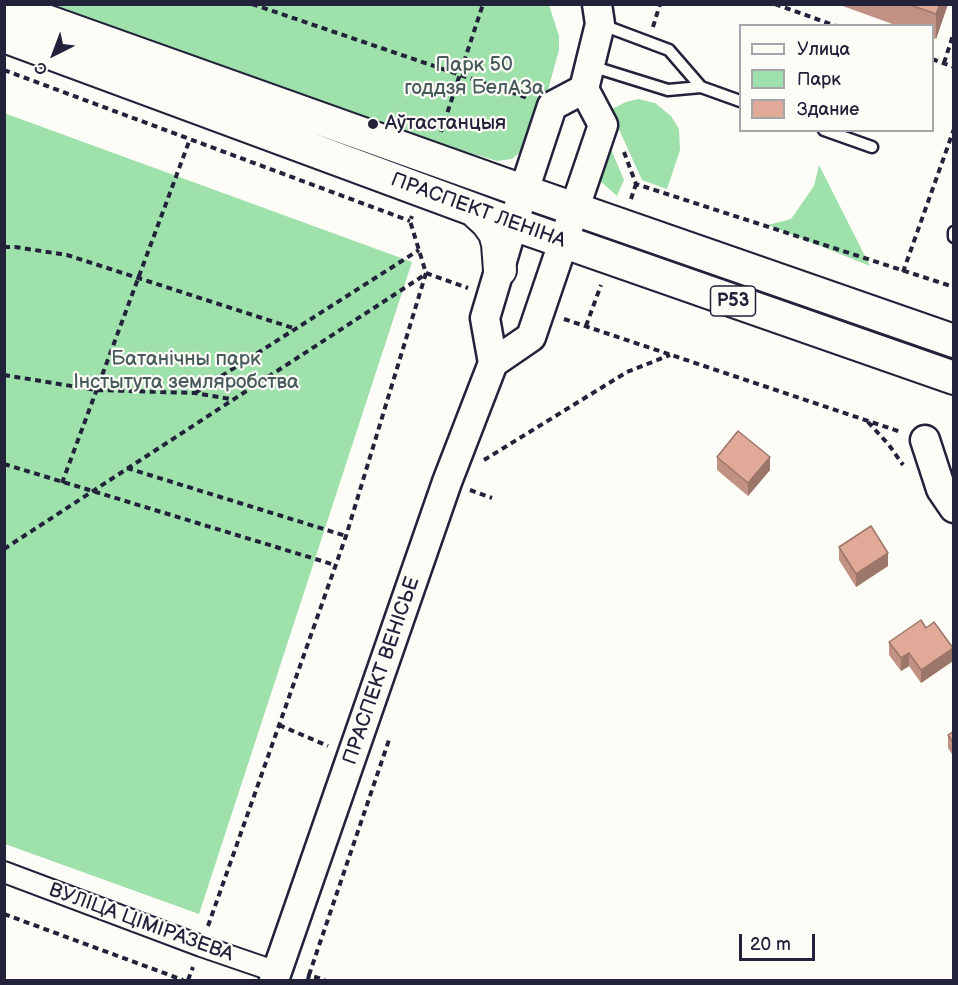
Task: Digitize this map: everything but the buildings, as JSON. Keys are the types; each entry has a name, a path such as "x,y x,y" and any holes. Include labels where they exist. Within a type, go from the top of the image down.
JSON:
{"main road":[{"name":"ПРАСПЕКТ ЛЕНІНА","path":"4,6 523,191 954,341"},
{"name":"ПРАСПЕКТ ЛЕНІНА","path":"4,36 474,210 954,378"},
{"path":"474,210 495,233 498,244 495,283"}],"street":[{"path":"587,77 552,106 523,191 485,318 493,363 531,337 603,125 587,77 598,14"},
{"name":"ПРАСПЕКТ ВЕНІСЬЕ","path":"276,976 447,482 493,363"},
{"path":"925,440 941,489 954,508"},
{"name":"ВУЛІЦА ЦІМІРАЗЕВА","path":"4,872 276,976"}],"lane":[{"path":"598,14 669,50 701,87"},
{"path":"587,77 668,90 701,87 739,100"},
{"path":"830,132 872,147"},
{"path":"954,232 954,237"}],"path":[{"path":"252,4 552,106"},
{"path":"460,75 483,4"},
{"path":"775,4 830,24"},
{"path":"944,63 954,32"},
{"path":"934,59 954,67"},
{"path":"4,70 410,221 426,273 346,536 188,981"},
{"path":"903,272 954,129"},
{"path":"62,483 190,139"},
{"path":"623,151 636,184 954,287"},
{"path":"4,247 67,255 296,329"},
{"path":"195,393 419,250"},
{"path":"4,549 426,273 495,283"},
{"path":"540,312 925,440"},
{"path":"480,470 484,460 627,372 670,355"},
{"path":"4,375 96,390 195,393 231,399"},
{"path":"4,464 335,566"},
{"path":"127,468 346,536"},
{"path":"469,502 477,480"},
{"path":"279,725 352,756"},
{"path":"308,981 389,738"},
{"path":"4,914 183,981"},
{"path":"309,975 325,981"}],"green space":[{"name":"Парк 50 годдзя БелАЗа","path":"42,5 549,5 559,36 559,50 538,126 523,150 512,159 497,161 447,146"},
{"path":"638,99 655,103 671,116 679,129 680,150 667,189 642,180 617,125 604,119 612,109"},
{"name":"Батанічны парк Інстытута земляробства","path":"4,113 412,262 199,914 5,844"},
{"path":"605,135 624,180 617,196 597,178"},
{"path":"819,165 870,266 768,225 791,219 814,186"}],"place":[{"name":"Аўтастанцыя","path":"373,124"}]}
